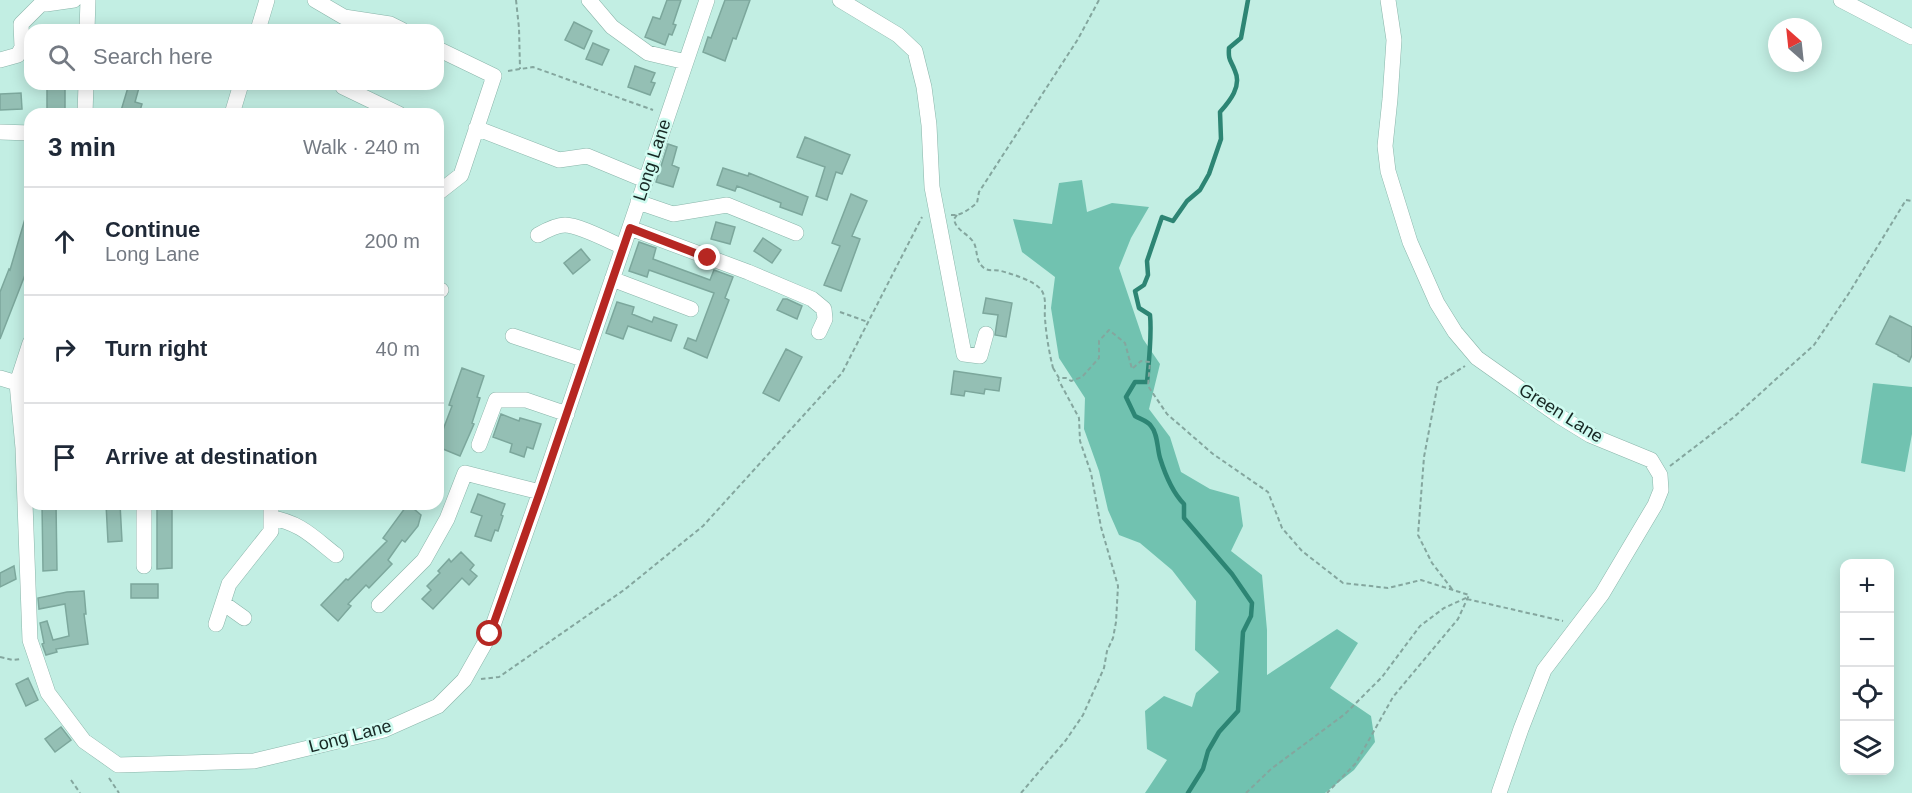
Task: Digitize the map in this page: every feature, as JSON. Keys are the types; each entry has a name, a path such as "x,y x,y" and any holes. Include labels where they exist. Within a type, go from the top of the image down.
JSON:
{"street":[{"path":"0,60 18,55 22,46 21,24 44,1 46,4 75,0"},
{"path":"87,24 88,0"},
{"path":"260,24 267,0"},
{"path":"315,0 352,24 390,24"},
{"path":"589,0 612,27 648,53 686,62"},
{"name":"Long Lane","path":"25,510 30,640 48,693 84,741 118,765 254,761 384,730 438,706 464,680 490,634 707,0"},
{"path":"840,0 898,35 915,51 924,87 929,125 932,187 964,354 980,356 986,334"},
{"name":"Green Lane","path":"1388,0 1394,40 1384,146 1388,171 1410,242 1437,303 1455,332 1477,358 1590,435 1651,460 1660,475"},
{"path":"1841,0 1912,37"},
{"path":"444,52 494,76 461,175 444,188"},
{"path":"85,108 86,90"},
{"path":"234,108 239,90"},
{"path":"349,90 387,108"},
{"path":"476,128 559,160 587,156 645,180"},
{"path":"0,132 24,133"},
{"path":"638,202 673,214 727,205 796,233"},
{"path":"538,235 564,225 623,247"},
{"path":"630,228 748,272 821,305 825,319 819,332"},
{"path":"612,279 691,309"},
{"path":"513,336 585,360"},
{"path":"0,378 23,385"},
{"name":"Long Lane","path":"23,385 24,475"},
{"path":"479,445 496,400 526,400 567,414"},
{"path":"379,605 424,560 447,519 465,473 540,492"},
{"path":"1499,793 1544,670 1602,594 1655,505 1661,490 1660,475"},
{"path":"144,510 144,566"},
{"path":"216,624 229,584 271,531 271,511 301,528 336,555"},
{"path":"223,603 244,618"}],"path":[{"path":"516,0 520,69"},
{"path":"464,680 499,677 624,590 703,526 842,373 922,217 957,215 966,212 977,203 979,192 1078,39 1099,0"},
{"path":"494,76 503,72 533,67 667,115"},
{"path":"1660,475 1734,417 1814,345 1906,200 1912,201"},
{"path":"957,215 954,219 957,228 973,242 976,248 975,255 982,267 1022,278 1041,290 1045,300 1045,316 1053,368 1079,418 1080,441 1091,473 1101,527 1118,586 1113,638 1107,651 1104,668 1083,715 1066,740 1021,793"},
{"path":"821,305 868,322"},
{"path":"1053,368 1059,378 1071,381 1082,377 1099,358 1099,341 1109,330 1125,343 1132,369 1141,362 1150,362 1148,386 1167,414 1213,454 1268,492 1282,528 1302,551 1343,583 1388,588 1421,580 1469,595 1458,619 1393,697 1356,763 1327,793"},
{"path":"1453,590 1431,563 1418,535 1424,457 1438,383 1477,358"},
{"path":"1246,793 1271,769 1345,714 1382,677 1420,626 1444,608 1468,598 1571,624"},
{"path":"0,657 13,660 35,657"},
{"path":"71,780 80,793"}],"green space":[{"path":"1082,180 1087,212 1112,203 1149,207 1131,238 1119,268 1143,339 1160,364 1149,409 1170,437 1181,472 1210,489 1239,497 1243,526 1231,551 1262,575 1267,630 1267,675 1337,629 1358,643 1330,688 1371,716 1375,742 1354,770 1325,793 1145,793 1167,760 1147,749 1145,711 1164,696 1192,707 1196,693 1219,672 1195,650 1196,601 1172,570 1140,543 1119,535 1108,510 1099,471 1084,429 1085,398 1059,358 1051,308 1055,277 1022,252 1013,219 1052,224 1059,183"},
{"path":"1873,383 1912,387 1912,434 1905,472 1861,463"}],"building":[{"path":"667,0 681,0 673,24 676,25 665,45 645,37 653,17 660,19"},
{"path":"725,0 750,0 736,39 733,38 725,61 703,52 708,37 711,38"},
{"path":"574,22 592,31 584,49 565,40"},
{"path":"593,43 609,50 602,65 586,59"},
{"path":"635,66 655,73 651,82 655,83 650,95 628,87"},
{"path":"47,90 65,90 65,108 47,108"},
{"path":"127,90 138,90 135,102 142,104 141,108 122,108"},
{"path":"21,93 22,109 0,110 0,94"},
{"path":"805,137 850,155 842,174 836,172 827,200 816,196 825,167 797,157"},
{"path":"668,144 677,147 672,165 679,168 673,187 656,182"},
{"path":"723,168 748,176 749,173 808,197 802,215 780,207 781,203 737,186 735,191 717,185"},
{"path":"851,194 867,201 852,236 860,239 841,291 824,285 840,246 832,243"},
{"path":"24,222 24,277 0,339 0,292 10,270"},
{"path":"716,222 735,227 730,244 711,239"},
{"path":"763,238 781,250 772,263 754,251"},
{"path":"639,242 656,248 653,259 710,280 714,270 733,277 725,298 729,300 707,358 684,348 688,338 696,341 714,293 649,270 647,277 629,271"},
{"path":"581,249 590,260 573,274 564,263"},
{"path":"986,298 1012,303 1006,337 995,335 998,315 983,313"},
{"path":"783,299 802,306 797,319 777,310"},
{"path":"617,302 634,307 632,314 652,322 654,317 677,325 671,341 628,326 623,339 606,333"},
{"path":"1890,316 1912,327 1912,355 1909,362 1876,344"},
{"path":"786,349 802,357 779,401 763,393"},
{"path":"462,368 484,376 477,397 480,398 472,423 474,424 460,456 444,449 444,427 452,406 449,405"},
{"path":"954,371 1001,378 999,391 985,389 984,394 965,391 964,396 951,394"},
{"path":"501,414 519,421 520,418 541,424 533,449 527,447 524,457 510,452 512,444 493,437"},
{"path":"478,494 505,504 498,531 495,530 491,541 475,536 482,516 471,512"},
{"path":"42,510 56,510 57,570 43,571"},
{"path":"106,510 120,510 122,541 108,542"},
{"path":"157,510 172,510 172,568 157,569"},
{"path":"404,510 415,510 421,515 418,526 405,542 402,540 388,560 392,564 369,588 366,585 348,604 351,606 338,621 321,605 387,541 383,538"},
{"path":"461,552 474,565 470,570 477,576 469,585 462,578 433,609 422,599 431,590 427,586 440,573 438,571 449,559 451,562"},
{"path":"14,566 16,579 0,587 0,573"},
{"path":"131,584 158,584 158,598 131,598"},
{"path":"84,591 88,644 56,649 57,652 46,655 42,644 44,643 40,623 47,621 53,640 69,636 65,604 39,609 38,598"},
{"path":"28,678 38,700 26,706 16,684"},
{"path":"61,727 71,740 55,752 45,739"}],"waterway":[{"path":"1188,793 1203,769 1208,751 1219,732 1238,711 1243,632 1251,616 1252,603 1232,574 1184,518 1184,504 1167,476 1153,429 1148,423 1135,416 1126,397 1135,382 1147,382 1150,315 1139,308 1135,291 1144,285 1148,275 1147,261 1162,217 1173,221 1187,201 1200,190 1209,174 1221,139 1220,112 1231,98 1237,82 1229,58 1229,48 1241,38 1248,0"}],"route":[{"path":"490,634 630,228 708,258"}]}
